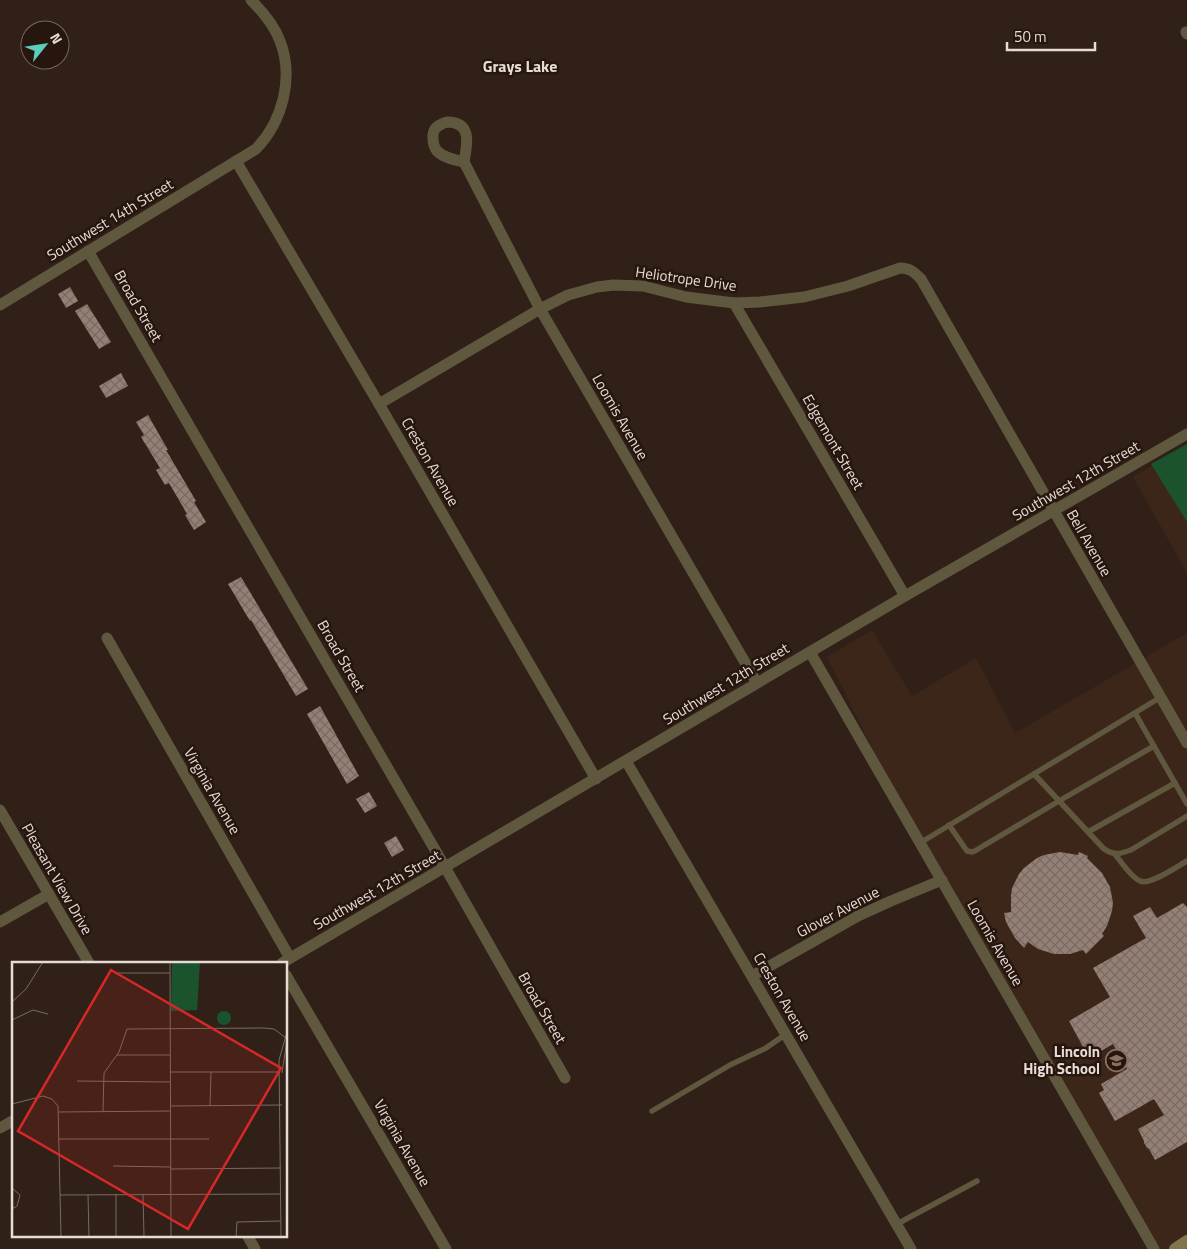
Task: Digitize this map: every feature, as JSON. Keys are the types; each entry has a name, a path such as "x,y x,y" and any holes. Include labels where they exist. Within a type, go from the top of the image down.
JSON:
{"main road":[{"path":"1174,1249 1187,1241"}],"street":[{"name":"Southwest 14th Street","path":"0,305 236,161 256,148 270,133 278,115 286,85 284,59 280,42 271,24 251,0"},
{"name":"Creston Avenue","path":"236,161 596,779"},
{"name":"Loomis Avenue","path":"464,162 540,309 757,683"},
{"name":"Broad Street","path":"88,251 446,867 565,1078"},
{"name":"Heliotrope Drive","path":"379,404 540,309 568,295 598,287 613,285 643,286 686,297 734,303 760,302 804,296 848,286 900,268 907,268 913,271 921,279"},
{"name":"Bell Avenue","path":"921,279 1187,743"},
{"name":"Edgemont Street","path":"734,303 905,596"},
{"name":"Southwest 12th Street","path":"286,960 905,596 1187,434"},
{"name":"Virginia Avenue","path":"108,638 286,960"},
{"name":"Loomis Avenue","path":"810,652 1154,1249"},
{"name":"Creston Avenue","path":"626,761 912,1249"},
{"name":"Pleasant View Drive","path":"0,810 88,962"},
{"name":"Glover Avenue","path":"752,976 858,916 942,880"},
{"path":"0,922 49,894"},
{"name":"Virginia Avenue","path":"288,978 446,1249"},
{"path":"0,1128 12,1121"},
{"path":"248,1236 255,1249"}],"lane":[{"path":"920,843 1161,697"},
{"path":"1135,713 1187,804"},
{"path":"949,825 967,851 973,852 1154,746"},
{"path":"1034,774 1103,848 1115,854 1131,850 1187,816"},
{"path":"1088,832 1175,783"},
{"path":"1115,854 1133,876 1140,882 1146,883 1187,861"},
{"path":"652,1111 730,1065 766,1048 786,1034"},
{"path":"897,1224 977,1181"}],"shaded area":[{"path":"1187,444 1187,573 1133,477"},
{"name":"Lincoln High School","path":"872,630 912,696 976,658 1015,733 1187,633 1187,1241 1175,1249 1154,1249 909,823 827,657"}],"green space":[{"path":"1187,444 1187,522 1151,464"}],"building":[{"path":"70,287 78,301 66,308 58,294"},
{"path":"87,304 111,342 99,349 75,311"},
{"path":"121,373 128,386 106,398 99,386"},
{"path":"148,415 206,522 194,530 169,483 165,485 156,470 160,468 141,437 144,435 136,422"},
{"path":"241,577 308,689 296,696 228,584"},
{"path":"320,706 359,776 347,784 307,714"},
{"path":"369,792 377,806 365,813 356,799"},
{"path":"396,836 404,850 392,857 384,843"},
{"path":"1060,852 1078,855 1079,852 1088,856 1087,858 1102,873 1110,887 1113,903 1107,926 1102,934 1104,936 1086,954 1083,950 1070,954 1054,954 1038,949 1028,942 1024,948 1015,938 1006,922 1004,913 1011,912 1012,888 1019,874 1037,858"},
{"path":"1183,903 1187,907 1187,1142 1155,1160 1138,1129 1164,1115 1154,1099 1115,1121 1099,1093 1104,1090 1101,1084 1127,1069 1113,1044 1089,1058 1069,1021 1110,997 1093,968 1146,938 1133,916 1150,907 1157,918"}],"place":[{"name":"Lincoln High School","path":"1116,1061"}],"district":[{"name":"Grays Lake","path":"520,66"}]}
